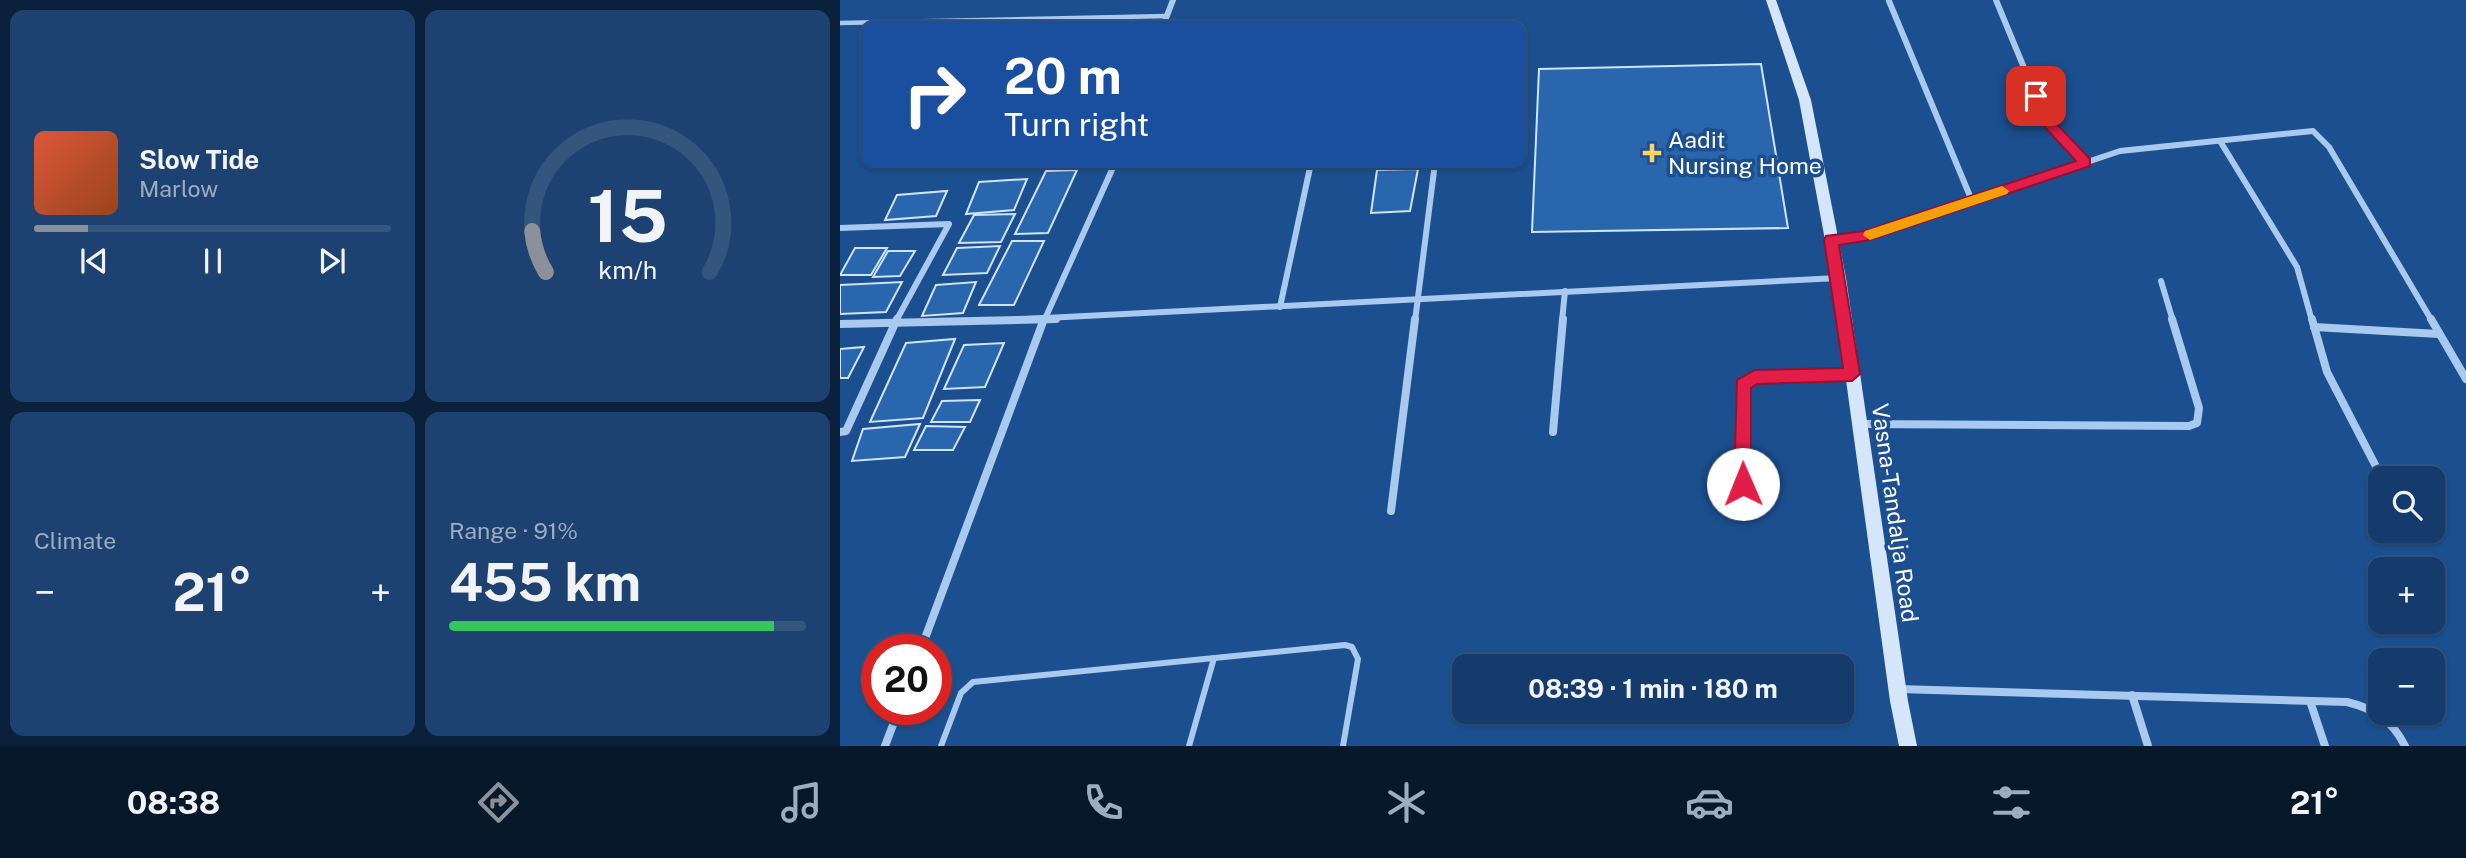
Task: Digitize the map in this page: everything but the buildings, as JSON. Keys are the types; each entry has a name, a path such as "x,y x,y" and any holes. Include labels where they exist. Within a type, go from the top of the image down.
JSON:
{"street":[{"path":"1165,21 1173,0"},
{"name":"Vasna-Tandalja Road","path":"1771,0 1805,100 1839,278 1908,746"},
{"path":"1996,0 2046,121 2086,163"},
{"path":"1889,1 1972,201"},
{"path":"1831,240 1865,237 2120,151 2313,131 2329,147 2439,334 2463,369 2466,379"},
{"path":"2220,141 2297,267 2327,372 2376,466"},
{"path":"927,634 1045,320 1113,168"},
{"path":"1280,307 1310,168"},
{"path":"1391,512 1434,168"},
{"path":"840,228 949,224 896,322 846,431 840,432"},
{"path":"840,324 1045,320 1839,278"},
{"path":"1860,424 2189,426 2197,423 2199,408 2161,281"},
{"path":"1553,432 1565,291"},
{"path":"2314,327 2439,334"},
{"path":"1898,689 2347,702 2370,707 2388,717 2405,746"},
{"path":"2132,695 2148,746"},
{"path":"2310,701 2325,746"},
{"path":"885,746 893,725"}],"lane":[{"path":"933,21 1167,16"},
{"path":"840,23 861,23"},
{"path":"1743,484 1743,385 1755,377 1852,374"},
{"path":"941,746 961,694 972,682 1352,646 1358,659 1343,746"},
{"path":"1189,746 1214,658"}],"slow traffic":[{"path":"1870,235 2002,191"}],"place":[{"name":"Aadit Nursing Home","path":"1652,153"}],"route":[{"path":"1743,484 1743,385 1755,377 1852,374 1831,240 1865,237 2086,163 2046,121 2036,96"}]}
